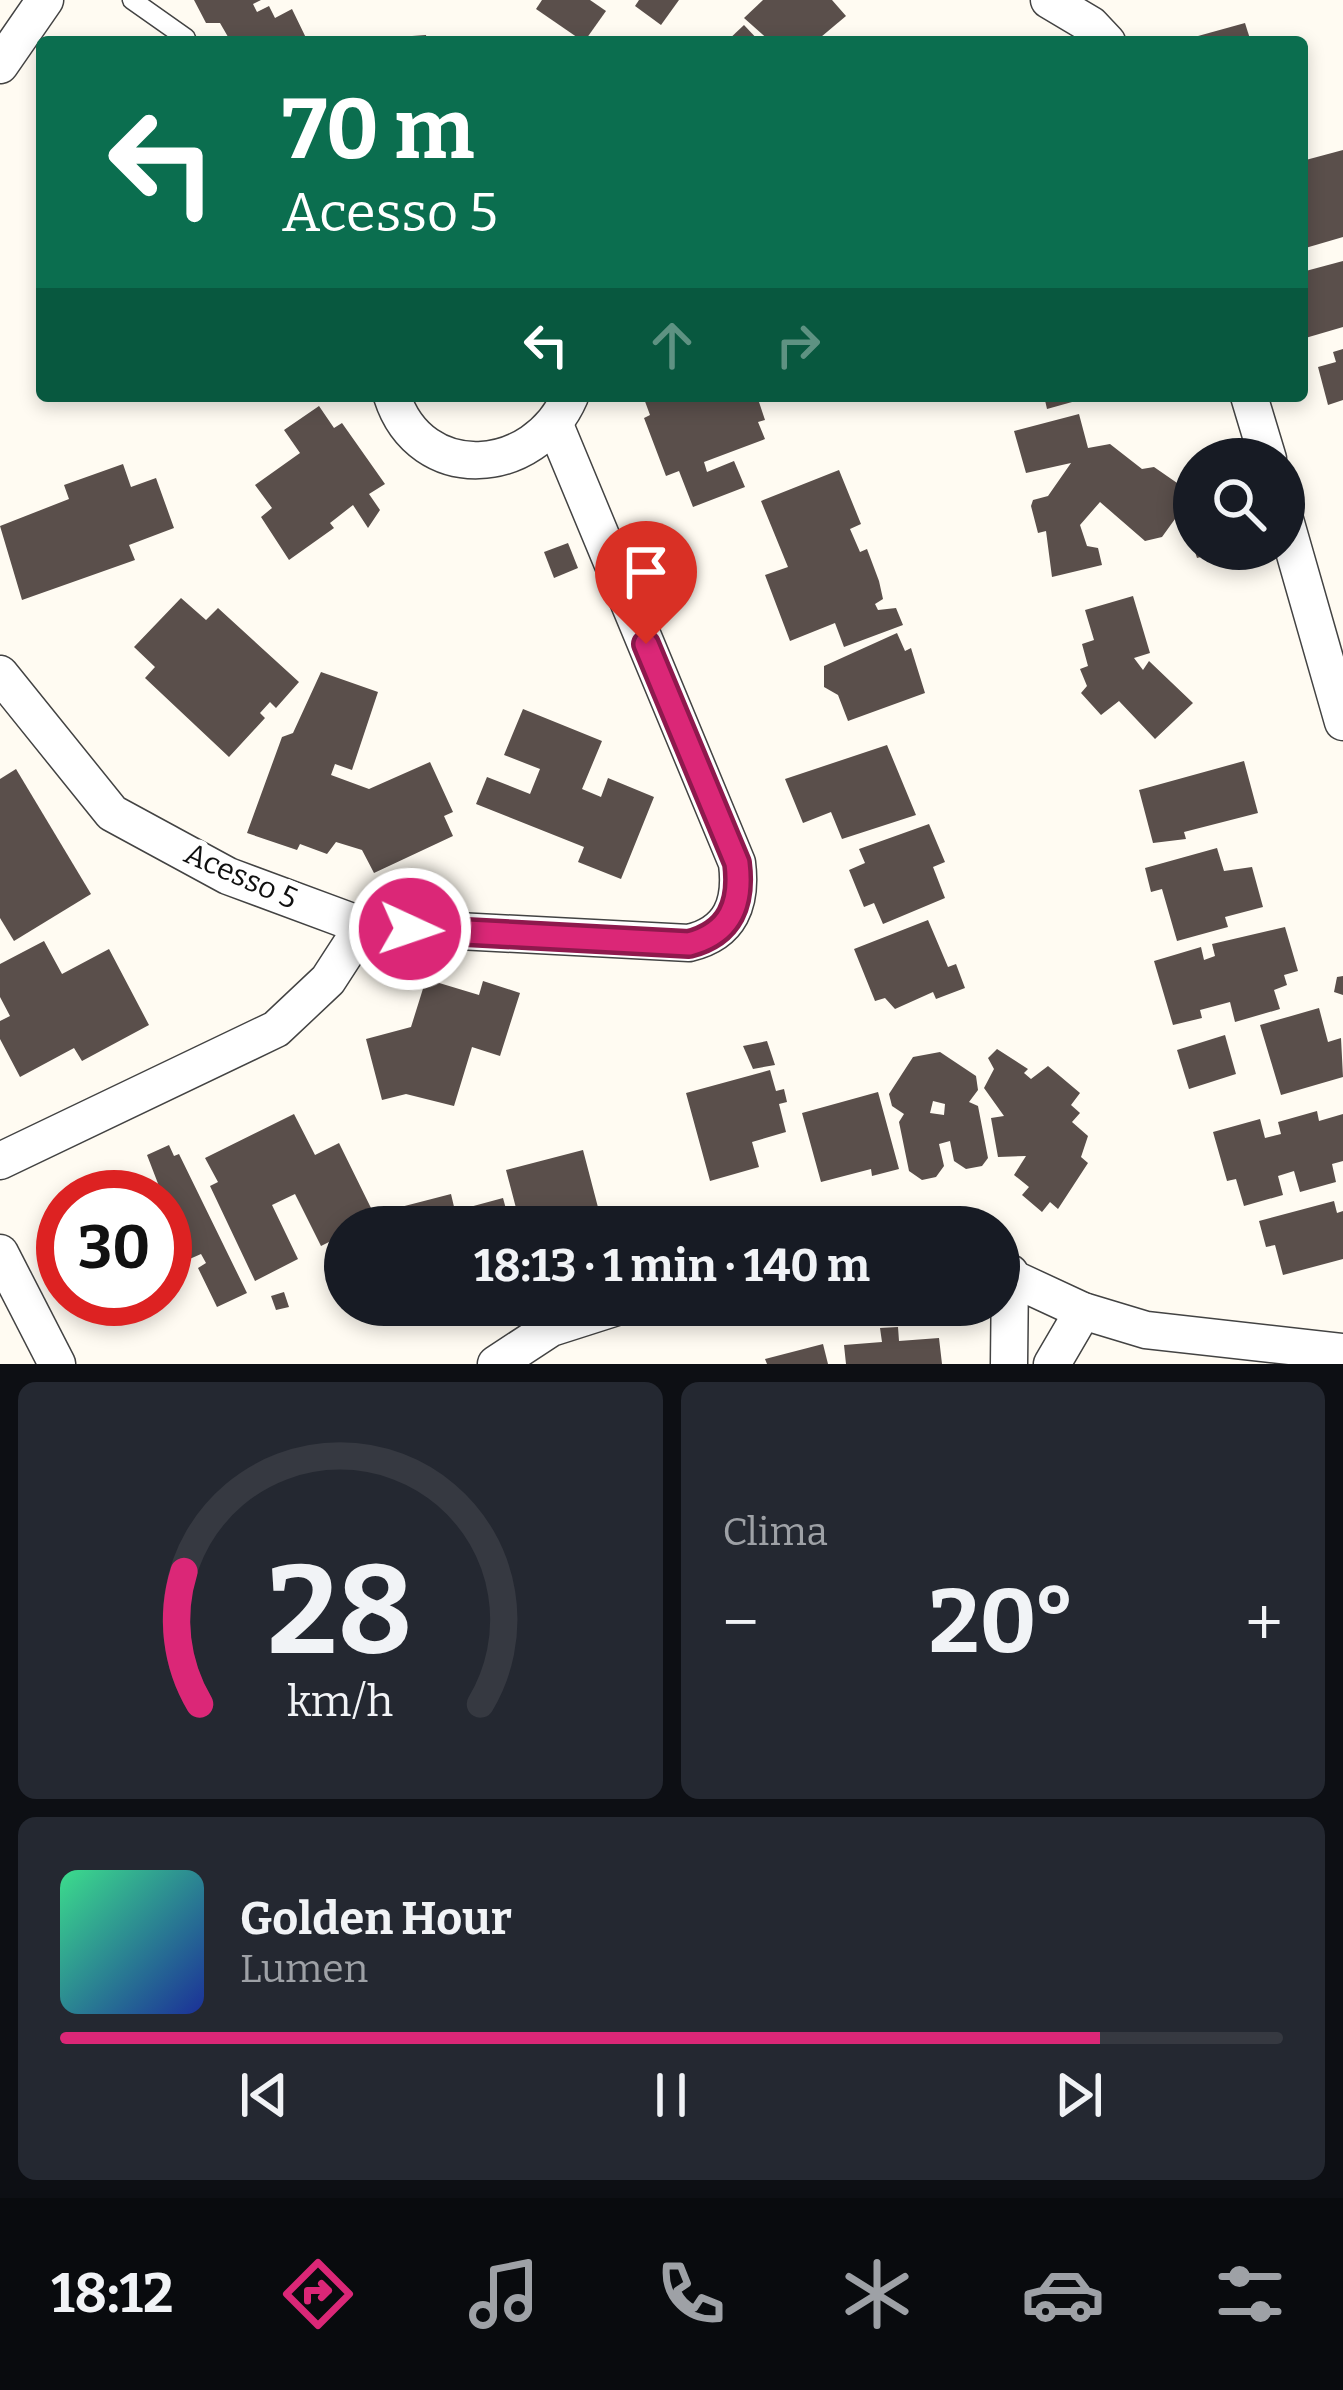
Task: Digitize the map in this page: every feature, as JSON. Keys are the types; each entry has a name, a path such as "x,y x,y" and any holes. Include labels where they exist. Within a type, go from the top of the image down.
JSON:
{"street":[{"path":"0,64 45,0"},
{"path":"1049,0 1101,36"},
{"path":"395,402 411,430 436,451 467,461 500,459 531,447 562,410"},
{"path":"1252,402 1262,438"},
{"name":"Acesso 5","path":"0,674 112,813 228,876 363,926 689,944 711,938 729,920 741,892 737,863 562,410"},
{"path":"1299,570 1343,722"},
{"path":"0,1161 276,1029 328,980 363,926"},
{"path":"0,1253 57,1364"},
{"path":"1020,1280 1083,1311 1146,1330 1343,1352"},
{"path":"1052,1364 1083,1311"},
{"path":"496,1364 557,1326"},
{"path":"1007,1326 1009,1364"}],"lane":[{"path":"132,0 184,36"}],"building":[{"path":"194,0 261,0 253,4 257,12 269,6 275,18 292,9 305,36 228,36 220,23 206,23"},
{"path":"542,0 590,0 606,11 588,36 575,36 536,9"},
{"path":"639,0 679,0 661,25 635,6"},
{"path":"763,0 832,0 846,16 822,36 764,36 744,18"},
{"path":"1245,23 1249,36 1198,36"},
{"path":"744,25 754,36 732,36"},
{"path":"1343,150 1343,237 1308,247 1308,159"},
{"path":"1343,261 1343,327 1308,337 1308,270"},
{"path":"1343,349 1343,400 1328,405 1318,367 1336,362 1333,352"},
{"path":"645,402 759,402 765,420 758,422 765,439 704,462 707,472 734,461 745,487 693,507 679,471 666,476 644,418 650,415"},
{"path":"1045,402 1072,402 1047,409"},
{"path":"319,406 334,428 342,423 385,484 369,494 380,510 368,528 353,505 330,523 334,528 289,560 261,517 272,508 255,485 300,453 284,430"},
{"path":"1079,414 1088,448 1110,444 1142,469 1154,467 1173,480 1173,522 1162,537 1145,541 1100,502 1080,525 1087,546 1098,548 1102,565 1052,577 1046,531 1038,533 1031,506 1033,500 1048,496 1071,463 1026,473 1014,431"},
{"path":"123,464 131,487 156,478 174,528 129,545 135,560 22,600 0,526 69,499 64,485"},
{"path":"839,470 861,524 850,529 860,552 867,549 879,581 883,599 875,604 878,610 896,608 903,625 844,647 835,623 790,641 765,575 788,567 761,501"},
{"path":"568,543 578,568 554,578 544,552"},
{"path":"1133,596 1150,653 1134,658 1143,670 1149,661 1193,703 1155,739 1119,701 1101,715 1081,693 1087,686 1080,669 1088,666 1082,644 1094,640 1085,610"},
{"path":"181,598 206,620 218,608 299,682 276,708 270,702 260,713 265,718 229,757 145,678 155,667 134,647"},
{"path":"897,633 905,651 911,648 925,693 848,721 838,695 824,687 824,666"},
{"path":"321,672 378,692 352,770 335,764 331,775 369,789 430,762 453,812 444,816 453,836 374,873 362,850 336,842 327,854 300,844 297,850 247,833 282,737 293,733"},
{"path":"523,709 602,741 582,789 601,797 608,778 654,797 621,879 578,862 584,847 476,804 487,777 530,794 540,769 504,755"},
{"path":"887,745 916,815 842,839 831,812 803,823 785,779"},
{"path":"1244,761 1258,813 1184,832 1186,839 1153,843 1139,790"},
{"path":"16,769 91,894 14,941 0,918 0,779"},
{"path":"929,824 945,862 933,867 945,898 883,924 874,903 864,907 849,870 865,863 859,849"},
{"path":"1217,848 1224,871 1252,867 1263,907 1225,917 1228,927 1177,941 1162,889 1151,892 1145,868"},
{"path":"928,920 948,967 956,964 965,988 936,999 933,992 895,1009 885,998 875,1001 854,949"},
{"path":"1285,927 1298,971 1284,975 1287,985 1274,990 1280,1009 1235,1022 1230,1002 1200,1010 1202,1018 1173,1025 1154,961 1201,947 1204,960 1215,956 1212,944"},
{"path":"44,941 62,974 109,949 149,1025 82,1061 74,1048 20,1077 0,1039 0,1021 10,1016 0,997 0,964"},
{"path":"1343,976 1343,995 1334,992 1337,977"},
{"path":"426,979 479,995 483,981 520,993 500,1056 472,1047 454,1106 406,1094 382,1100 366,1039 411,1027"},
{"path":"1319,1008 1328,1042 1341,1038 1343,1077 1281,1095 1260,1025"},
{"path":"1225,1035 1236,1074 1189,1089 1177,1050"},
{"path":"767,1041 775,1065 753,1069 743,1046"},
{"path":"997,1049 1028,1069 1024,1073 1031,1079 1048,1066 1080,1093 1071,1105 1080,1113 1072,1122 1088,1136 1081,1157 1088,1163 1058,1209 1050,1202 1042,1212 1022,1195 1029,1187 1014,1175 1026,1156 998,1157 991,1118 1004,1116 984,1088 994,1069 988,1058"},
{"path":"940,1052 976,1076 978,1090 969,1102 978,1106 988,1158 982,1166 966,1169 954,1161 950,1141 939,1144 944,1166 936,1177 922,1180 909,1171 899,1122 904,1114 892,1106 889,1094 913,1057","holes":["933,1101 945,1104 944,1115 930,1113"]},
{"path":"770,1070 776,1091 784,1089 787,1102 779,1104 786,1132 752,1142 759,1167 710,1181 686,1093"},
{"path":"878,1092 899,1169 872,1176 871,1169 821,1182 802,1113"},
{"path":"1317,1111 1319,1121 1343,1114 1343,1161 1332,1164 1336,1182 1300,1192 1294,1171 1278,1176 1283,1195 1244,1206 1236,1179 1227,1181 1213,1132 1260,1119 1265,1138 1281,1134 1278,1122"},
{"path":"294,1114 315,1155 339,1143 370,1206 324,1206 321,1246 295,1194 272,1205 298,1259 255,1281 210,1186 218,1182 205,1158"},
{"path":"169,1145 187,1170 153,1170 147,1155"},
{"path":"583,1150 598,1206 515,1206 506,1170"},
{"path":"192,1181 247,1293 217,1307 198,1268 206,1263 201,1254 192,1258"},
{"path":"451,1194 454,1206 405,1206"},
{"path":"503,1198 505,1206 473,1206"},
{"path":"1334,1201 1337,1213 1343,1211 1343,1259 1283,1275 1275,1245 1266,1247 1259,1221"},
{"path":"284,1292 289,1307 276,1310 271,1296"},
{"path":"898,1327 899,1341 939,1338 942,1364 846,1364 844,1345 882,1342 880,1328"},
{"path":"823,1344 828,1364 767,1364 765,1359"}],"route":[{"path":"410,929 689,944 711,938 729,920 741,892 737,863 646,644"}]}
